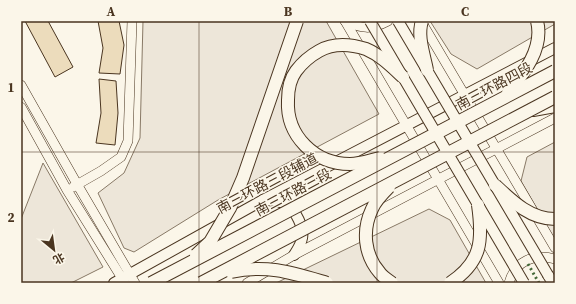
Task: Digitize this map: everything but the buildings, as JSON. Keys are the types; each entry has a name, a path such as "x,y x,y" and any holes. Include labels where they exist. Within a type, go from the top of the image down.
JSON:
{"highway":[{"path":"186,265 210,242 230,208 243,178 297,21"},
{"path":"422,21 420,27 421,41 427,70"},
{"path":"502,99 527,68 535,52 538,41 537,21"},
{"path":"393,156 351,164 328,161 315,155 302,144 293,129 287,111 288,90 295,72 310,56 324,48 343,45 367,50 384,60 402,76"},
{"name":"南三环路四段","path":"448,127 555,71"},
{"path":"201,283 555,97"},
{"path":"528,111 555,106"},
{"name":"南三环路三段","path":"151,283 448,127"},
{"path":"392,283 380,274 371,261 366,245 366,228 372,208 395,181"},
{"path":"495,185 519,207 532,214 555,219"},
{"path":"450,283 464,272 474,261 480,243 481,225 478,205"},
{"path":"216,275 248,268 284,271 328,283"}],"main road":[{"path":"370,21 524,283"},
{"path":"398,21 553,283"},
{"name":"南三环路三段辅道","path":"125,280 263,200 555,48"},
{"path":"263,200 275,200 287,205 296,216 301,225 302,237 300,245 294,255"}],"street":[{"path":"67,190 101,172 121,157 128,141 132,21"},
{"path":"345,21 356,26 366,28 379,26 388,21"},
{"path":"345,21 499,283"},
{"path":"422,21 555,248"},
{"path":"21,86 77,184 125,280"},
{"path":"21,107 67,190 125,280"},
{"path":"247,283 294,255 555,118"},
{"path":"510,283 513,272 522,263 532,258 545,256 555,259"}],"shaded area":[{"path":"143,21 326,21 379,114 218,200 134,252 124,248 98,193 124,173 140,138"},
{"path":"430,21 555,21 555,24 477,69 451,54"},
{"path":"555,142 555,240 521,181 527,157"},
{"path":"43,163 103,267 71,283 21,283 21,219"},
{"path":"429,209 450,220 486,283 276,283"}],"hedge":[{"path":"528,264 539,283"}]}
